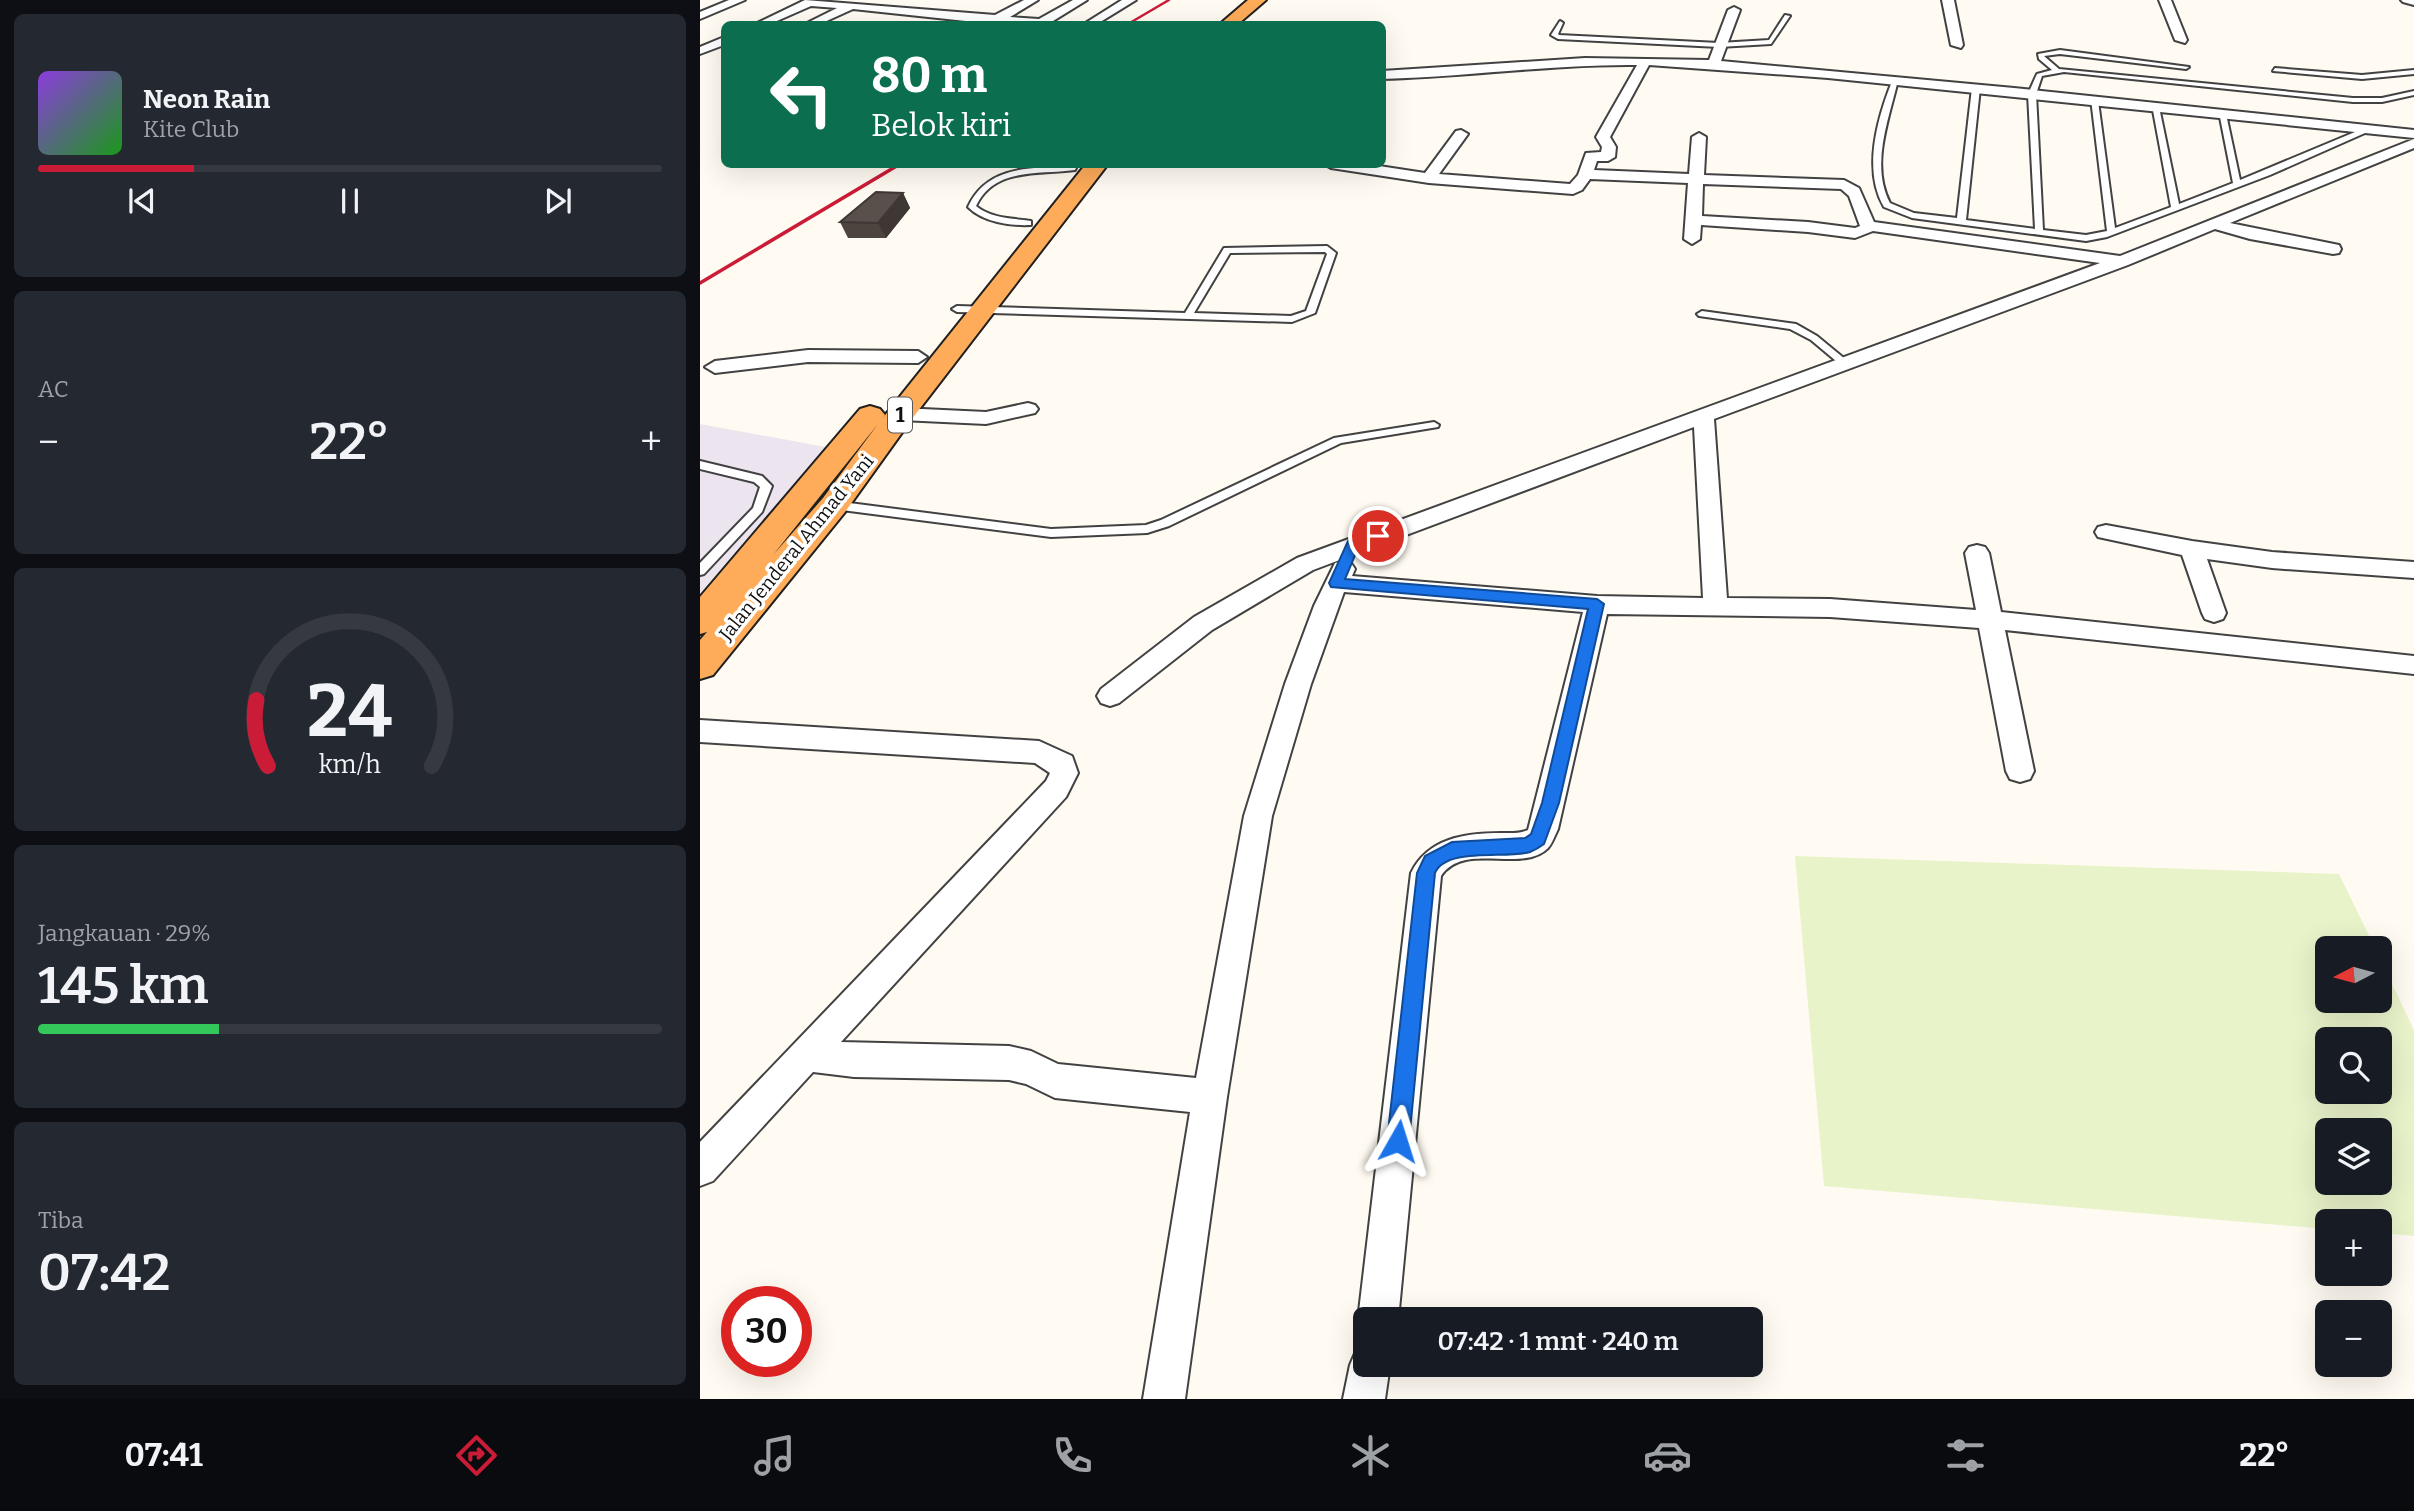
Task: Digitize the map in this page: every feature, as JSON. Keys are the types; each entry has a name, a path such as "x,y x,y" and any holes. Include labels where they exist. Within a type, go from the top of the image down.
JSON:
{"highway":[{"path":"1211,17 1232,0"},
{"path":"1232,21 1258,0"},
{"name":"Jalan Jenderal Ahmad Yani","path":"700,665 834,505 901,414 1028,223 1080,168"},
{"name":"Jalan Jenderal Ahmad Yani","path":"700,621 918,357 971,310 1080,168"}],"street":[{"path":"700,16 738,0"},
{"path":"818,21 863,0"},
{"path":"872,19 912,0"},
{"path":"995,21 1032,0"},
{"path":"1046,21 1081,0"},
{"path":"1095,21 1130,0"},
{"path":"1948,0 1957,45"},
{"path":"2165,0 2181,40"},
{"path":"2407,0 2414,2"},
{"path":"768,21 812,1 945,14 987,21"},
{"path":"931,21 963,5"},
{"path":"1714,66 1719,45 1734,10"},
{"path":"701,51 721,42"},
{"path":"701,51 721,53"},
{"path":"1359,168 1429,178 1563,189 1577,187 1586,174 1591,156 1608,157 1609,147 1603,137 1645,62"},
{"path":"1386,75 1447,73 1557,63 1645,62 1895,80 2414,134"},
{"path":"1429,178 1461,134"},
{"path":"1692,239 1699,137"},
{"path":"1110,696 1143,667 1227,606 1305,564 2122,261 2414,142"},
{"path":"1586,174 1851,187 1868,226"},
{"path":"1694,220 1808,227 1855,233 1866,230 1868,226"},
{"path":"2215,224 2250,234 2333,249"},
{"path":"1868,226 2122,261"},
{"path":"715,367 821,355 918,357"},
{"path":"901,414 986,418 1028,409"},
{"path":"1704,418 1715,604"},
{"path":"2106,532 2192,549 2272,560 2414,570"},
{"path":"1164,1399 1210,1097 1258,816 1298,684 1353,545"},
{"path":"2192,549 2214,613"},
{"path":"1977,553 2020,771"},
{"path":"1336,583 1597,604 1830,608 1990,620 2414,664"},
{"path":"1379,1307 1426,873 1431,861 1452,850 1528,845 1538,839 1550,803 1597,604"},
{"path":"700,730 837,741 1039,752 1062,764 1064,773 1056,789 700,1168"},
{"path":"808,1055 854,1060 1009,1063 1031,1068 1055,1081 1210,1097"},
{"path":"1364,1399 1368,1377"}],"lane":[{"path":"1560,23 1554,35 1558,37 1719,45 1770,42 1787,16"},
{"path":"2056,70 2040,55 2060,52 2186,67"},
{"path":"2039,230 2032,94 2039,75 2056,70 2369,101 2414,93"},
{"path":"2275,70 2362,77 2414,72"},
{"path":"2362,77 2369,101"},
{"path":"1895,80 1876,162 1883,200 1887,205 1904,212 1961,222 2086,238 2105,235 2237,185 2370,129"},
{"path":"1961,222 1976,88"},
{"path":"2094,101 2111,231"},
{"path":"2155,107 2175,207"},
{"path":"2222,114 2237,185"},
{"path":"1028,223 989,217 977,212 972,207 974,198 982,188 996,179 1012,174 1064,168"},
{"path":"971,310 1292,320 1310,313 1332,253 1326,249 1227,250 1188,316"},
{"path":"1702,314 1793,326 1814,338 1846,364"},
{"path":"834,505 1041,532 1147,529 1157,527 1338,440 1434,425"},
{"path":"700,465 758,479 766,486 758,509 700,571"}],"shaded area":[{"path":"700,424 826,447 700,593"}],"green space":[{"path":"1795,856 2339,874 2369,936 2315,936 2315,1013 2392,1013 2392,984 2414,1030 2414,1236 2392,1234 2392,1209 2315,1209 2315,1228 1824,1186"}],"building":[{"path":"876,192 903,193 878,223 840,222"}],"railway":[{"path":"1133,21 1169,0"},
{"path":"700,283 893,168"}],"route":[{"path":"1378,536 1353,545 1336,583 1597,604 1544,829 1538,839 1528,845 1452,850 1431,861 1426,873 1398,1141"}]}
